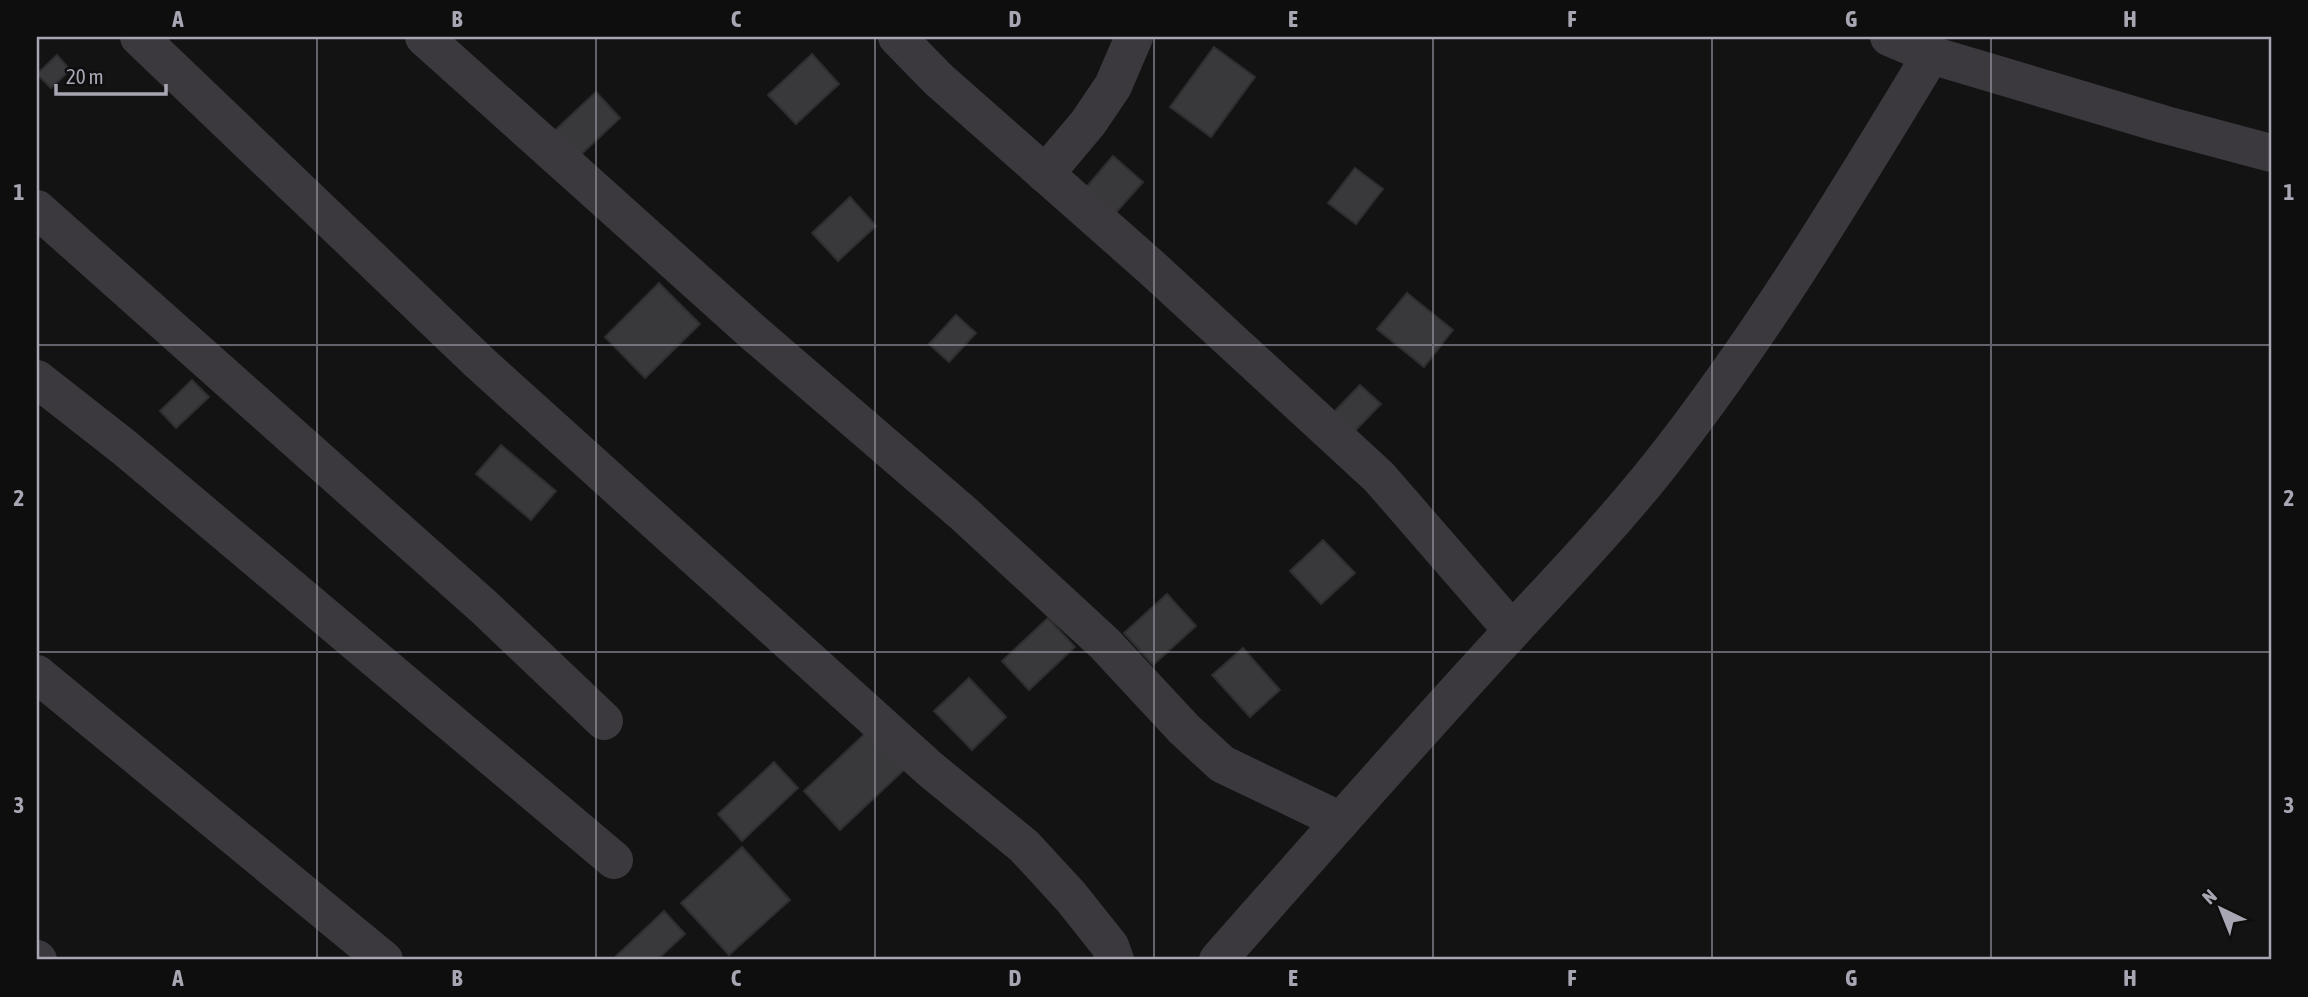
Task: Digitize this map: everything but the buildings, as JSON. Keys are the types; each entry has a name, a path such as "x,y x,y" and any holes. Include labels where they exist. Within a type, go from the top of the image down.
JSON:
{"street":[{"path":"139,37 480,363 930,769 1024,846 1071,897 1110,946 1115,960"},
{"path":"424,37 755,334 964,514 1105,644 1184,729 1222,764 1341,821"},
{"path":"897,37 938,79 1379,478 1512,631"},
{"path":"1045,174 1088,123 1113,86 1134,37"},
{"path":"1889,37 1931,55 2166,125 2271,153"},
{"path":"1218,960 1512,631 1586,555 1656,470 1732,367 1832,218 1931,55"},
{"path":"37,209 474,598 604,721"},
{"path":"37,379 125,448 614,860"},
{"path":"37,674 384,960"}]}
